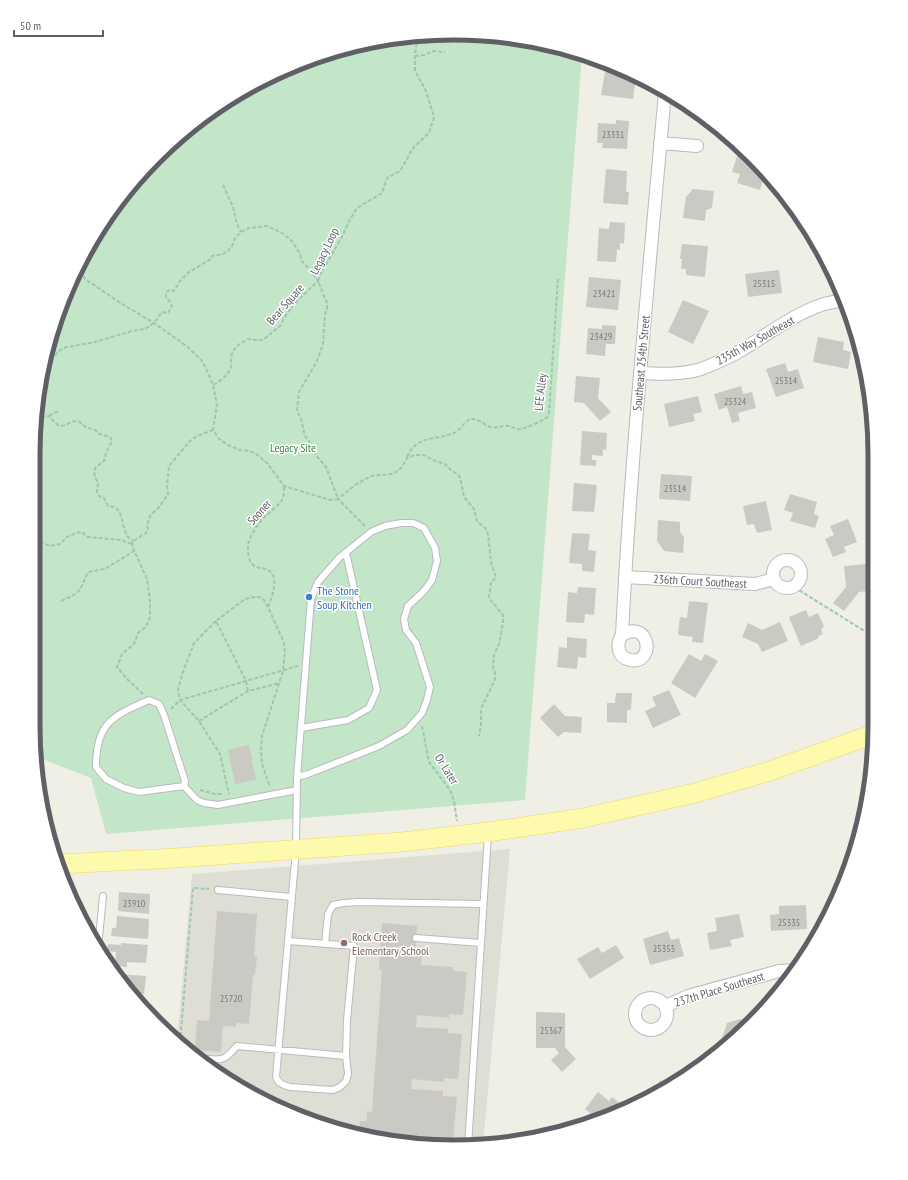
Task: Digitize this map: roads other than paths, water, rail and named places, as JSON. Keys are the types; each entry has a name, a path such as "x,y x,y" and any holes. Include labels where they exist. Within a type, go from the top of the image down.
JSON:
{"main road":[{"path":"64,864 176,858 402,842 459,836 583,818 695,793 770,771 868,736"}],"street":[{"name":"Southeast 254th Street","path":"622,635 640,373 664,97"},
{"path":"660,143 697,146"},
{"name":"235th Way Southeast","path":"640,373 678,374 700,369 740,351 786,322 817,307 838,301"},
{"path":"783,560 789,560 799,565 802,576 800,581 794,587 786,589 780,587 776,584 774,579 773,573 775,568 778,563 783,560"},
{"name":"236th Court Southeast","path":"625,577 755,584 774,579"},
{"name":"237th Place Southeast","path":"666,1006 682,998 695,994 780,971 787,971"}],"lane":[{"path":"288,940 354,946 347,1020 346,1056 348,1074 346,1081 340,1087 333,1090 290,1087 278,1082 276,1077 278,1050 296,850 297,777 311,599 318,582 339,558 371,532 385,526 401,523 413,523 424,528 435,548 436,561 432,580 424,591 408,606 404,619 406,630 416,643 430,687 422,713 407,730 379,746 297,777"},
{"path":"301,728 348,720 369,708 377,690 346,552"},
{"path":"149,700 158,704 164,715 185,780 184,786 139,792 124,788 106,779 96,767 96,752 102,732 109,722 126,710 149,700"},
{"path":"184,786 197,800 204,803 218,805 297,790"},
{"path":"468,1139 488,832"},
{"path":"218,890 292,897"},
{"path":"99,939 102,896"},
{"path":"325,944 328,914 333,905 343,902 483,904"},
{"path":"416,938 481,943"},
{"path":"209,1059 219,1060 225,1058 237,1046 346,1056"}],"place":[{"name":"The Stone Soup Kitchen","path":"309,597"},
{"name":"Rock Creek Elementary School","path":"344,943"}],"park label":[{"name":"Legacy Site","path":"293,447"}]}
